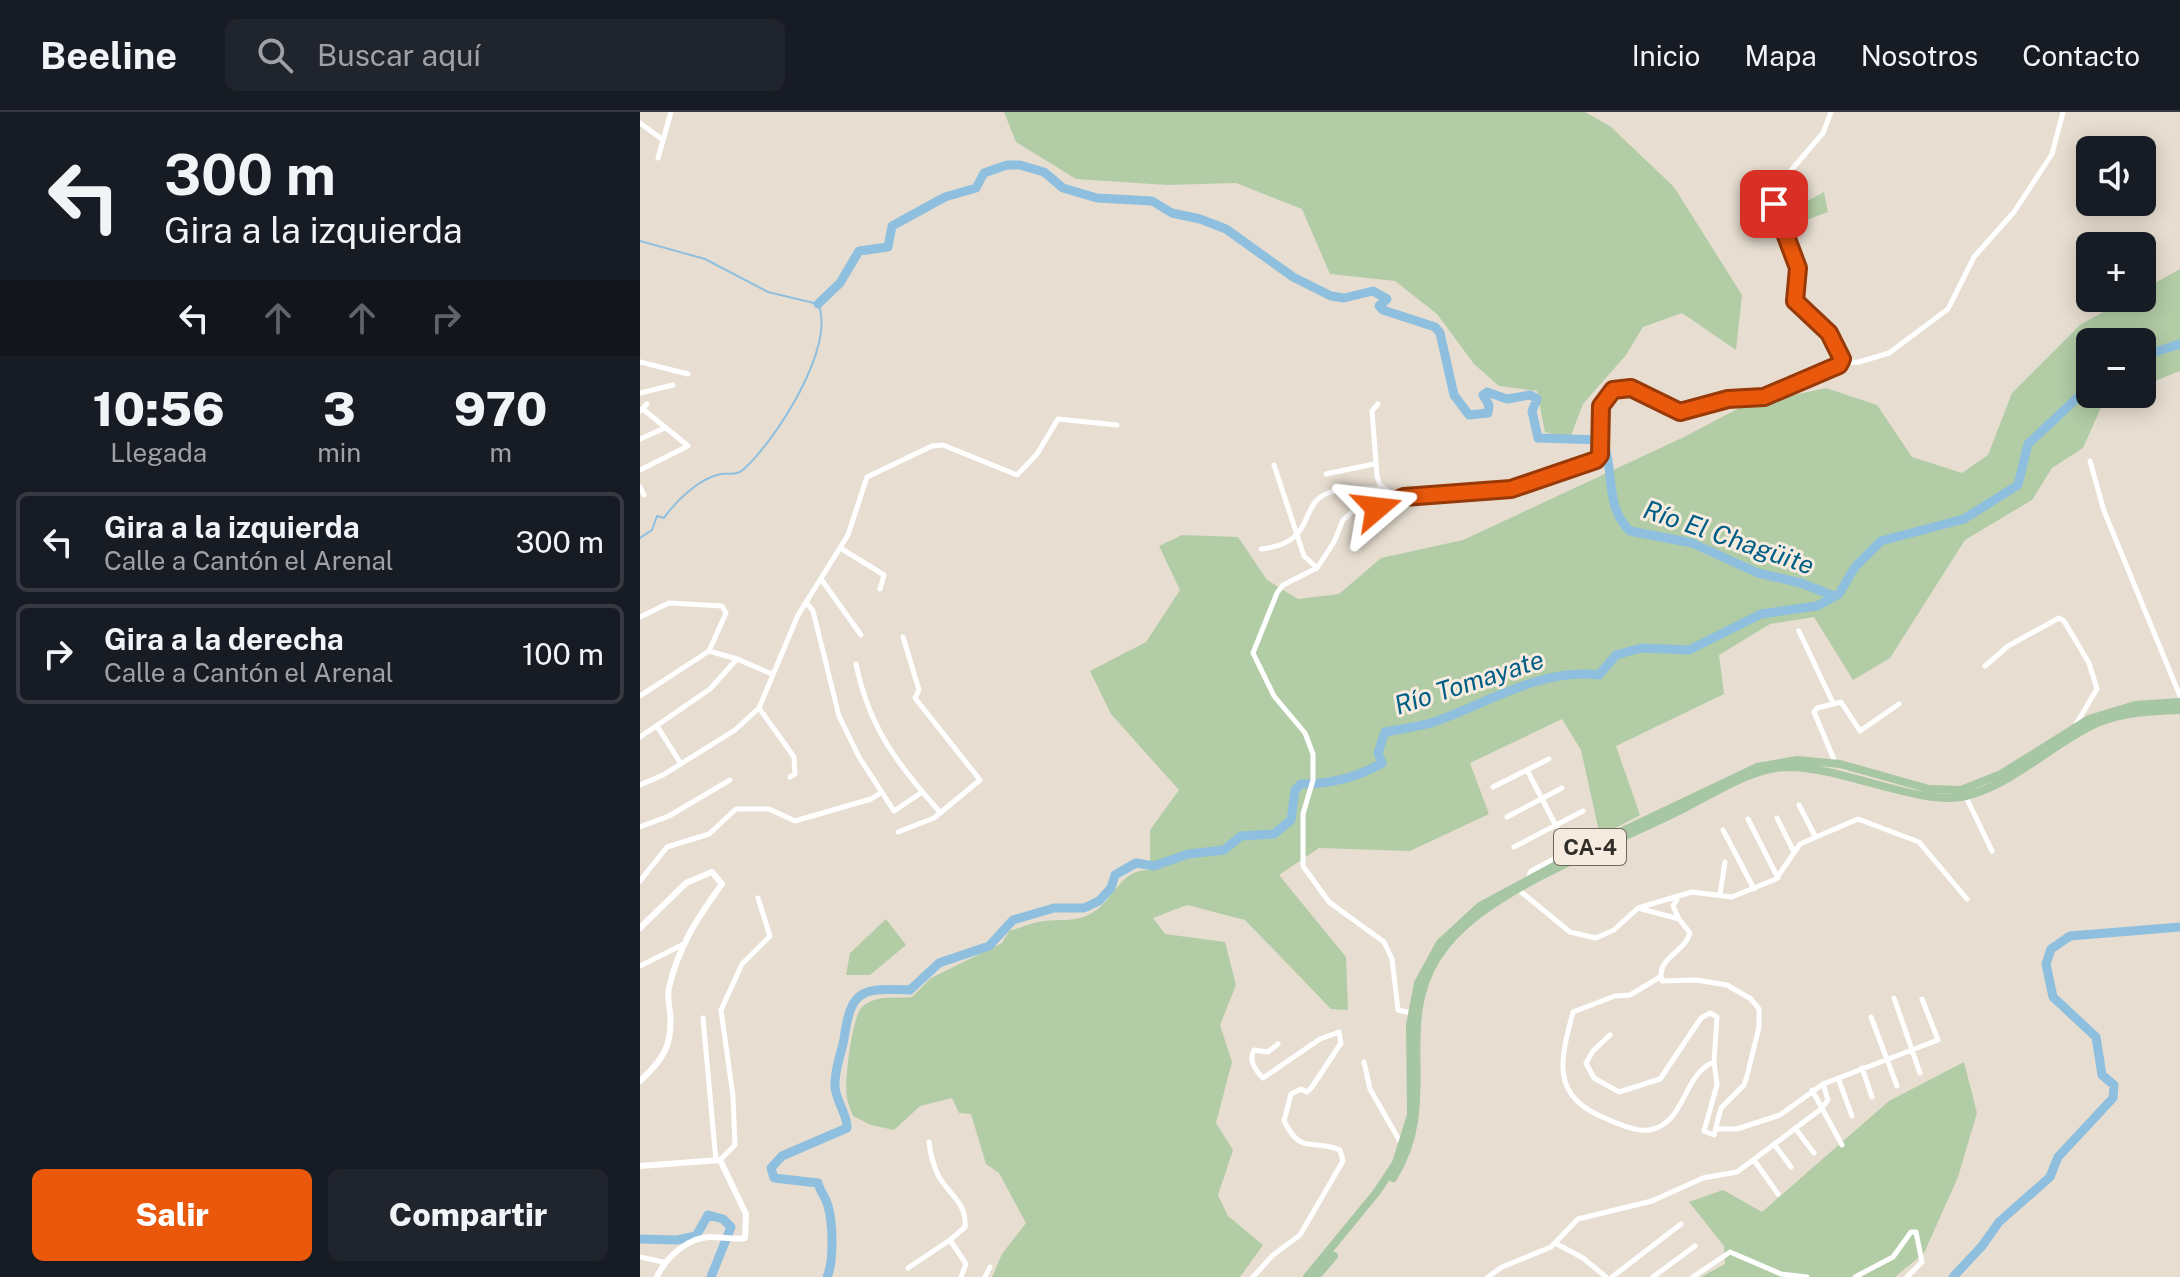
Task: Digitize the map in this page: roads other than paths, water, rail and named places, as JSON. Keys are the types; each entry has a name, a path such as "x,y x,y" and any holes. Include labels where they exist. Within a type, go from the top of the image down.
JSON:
{"main road":[{"name":"CA-4","path":"1895,783 1953,791 1971,787 2001,774 2076,724 2122,708 2180,699"},
{"name":"CA-4","path":"1316,1277 1385,1191 1403,1161 1418,1109 1411,1013 1418,983 1440,943 1473,911 1597,843 1750,769 1791,760 1837,766 1932,797 1965,796 2009,779 2100,722 2131,713 2180,710"},
{"name":"CA-4","path":"1413,1026 1423,989 1444,949 1476,916 1752,775 1785,767 1837,766"},
{"name":"CA-4","path":"1307,1277 1376,1193 1403,1146 1412,1100 1414,1049"}],"street":[{"path":"658,158 671,112"},
{"path":"1831,112 1824,131 1781,182 1774,204 1798,268 1795,301 1831,336 1841,363"},
{"path":"1411,1013 1398,1010 1392,959 1384,942 1329,902 1303,866 1303,814 1313,780 1313,754 1307,737 1274,696 1253,649 1281,587 1317,568 1328,554 1345,516 1397,499 1511,489 1597,459 1601,406 1613,390 1631,388 1680,412 1728,399 1764,397 1841,363 1859,362 1889,353 1948,309 1974,257 2014,212 2032,178 2052,154 2063,112"},
{"path":"640,123 663,140"},
{"path":"640,362 688,374"},
{"path":"640,393 673,385"},
{"path":"1378,404 1372,411 1374,464 1384,489 1397,499"},
{"path":"640,470 688,446 644,408"},
{"path":"640,785 735,730 759,708 806,602 842,549 867,477 932,446 943,445 1015,475 1029,465 1058,419 1117,425"},
{"path":"640,439 665,428"},
{"path":"2090,461 2104,511 2180,699"},
{"path":"1326,474 1374,464"},
{"path":"1274,465 1308,564 1317,568"},
{"path":"640,487 644,495"},
{"path":"1261,549 1285,544 1298,536 1314,504 1326,494 1384,489"},
{"path":"842,549 884,575 880,589"},
{"path":"821,579 861,635"},
{"path":"806,602 813,611 839,716 859,757 894,811 921,793"},
{"path":"640,617 669,603 726,607 709,651 640,696"},
{"path":"1985,666 2008,646 2059,618 2064,621 2096,682 2092,699 2076,724"},
{"path":"1799,631 1832,701"},
{"path":"898,832 934,818 980,780 915,698 919,690 903,637"},
{"path":"709,651 772,674"},
{"path":"640,737 710,689 737,659"},
{"path":"856,664 871,721 921,793 939,811"},
{"path":"1837,766 1814,712 1832,701 1841,702 1860,731 1899,704"},
{"path":"759,708 794,757 795,774 790,777"},
{"path":"657,726 681,764"},
{"path":"1493,787 1549,759"},
{"path":"1527,770 1569,851"},
{"path":"640,827 669,816 730,780"},
{"path":"1507,817 1562,788"},
{"path":"640,881 667,847 709,834 736,809 769,809 795,821 882,792"},
{"path":"1965,796 1992,851"},
{"path":"1799,805 1815,836"},
{"path":"1514,847 1583,811"},
{"path":"1777,818 1794,852"},
{"path":"1748,819 1778,878"},
{"path":"1520,891 1570,932 1596,938 1614,930 1638,908 1679,895 1692,892 1732,897 1754,889 1778,878 1800,844 1858,819 1873,821 1927,848 1967,899"},
{"path":"1723,830 1754,889"},
{"path":"1528,880 1531,871 1569,851 1597,843"},
{"path":"1720,894 1725,862"},
{"path":"640,928 693,878 712,872 722,884 696,917 682,945 668,988 671,1020 666,1054 640,1081"},
{"path":"1679,895 1673,906 1690,933 1688,941 1670,955 1660,977 1630,995 1615,996 1573,1012 1562,1061 1566,1083 1575,1101 1584,1110 1645,1131 1666,1125 1682,1105 1701,1069 1714,1062"},
{"path":"640,1166 718,1160 735,1145 733,1096 721,1010 742,964 770,936 758,898"},
{"path":"1638,908 1679,919"},
{"path":"640,966 682,945"},
{"path":"1610,1035 1593,1051 1586,1063 1594,1078 1619,1092 1660,1079 1701,1018 1710,1013 1717,1017 1719,1024 1714,1062 1717,1085 1704,1121 1704,1131 1714,1135 1721,1108 1744,1085 1759,1027 1759,1009 1751,999 1727,985 1696,980 1667,983 1660,977"},
{"path":"1894,998 1920,1073"},
{"path":"1717,1129 1737,1129 1780,1115 1823,1084 1938,1040 1922,999"},
{"path":"1871,1017 1897,1086"},
{"path":"657,1277 663,1262 694,1242 747,1236 747,1218 718,1160 703,1018"},
{"path":"1253,1277 1273,1255 1300,1235 1343,1161 1340,1150 1327,1145 1309,1147 1296,1142 1283,1115 1291,1094 1301,1089 1307,1092 1312,1087 1341,1043 1339,1032 1320,1039 1263,1078 1253,1065 1252,1054 1254,1050 1268,1052 1278,1044"},
{"path":"1364,1062 1370,1089 1403,1146"},
{"path":"1862,1068 1872,1097"},
{"path":"1838,1078 1852,1116"},
{"path":"1488,1277 1555,1243 1578,1219 1652,1201 1703,1178 1728,1176 1821,1109 1828,1100 1823,1084"},
{"path":"1812,1090 1842,1145"},
{"path":"1795,1128 1814,1153"},
{"path":"908,1268 950,1240 967,1224 956,1196 939,1176 929,1142"},
{"path":"1774,1144 1791,1167"},
{"path":"1754,1160 1778,1194"},
{"path":"1612,1277 1681,1224"},
{"path":"1855,1277 1893,1257 1911,1232 1916,1232 1922,1262 1907,1277"},
{"path":"950,1240 966,1264 961,1277"},
{"path":"1555,1243 1583,1258 1606,1277"},
{"path":"1653,1277 1695,1246"},
{"path":"1693,1277 1730,1252 1781,1274 1807,1277"},
{"path":"640,1257 663,1262"},
{"path":"985,1277 990,1267"}],"waterway":[{"name":"Río El Chagüite","path":"818,304 840,283 859,251 888,247 892,226 945,197 976,188 984,173 1007,165 1020,165 1044,172 1063,188 1097,198 1152,201 1172,213 1226,229 1293,277 1331,296 1344,298 1373,291 1387,299 1379,306 1383,310 1435,327 1440,333 1454,395 1469,415 1488,413 1489,405 1483,395 1487,392 1507,399 1530,395 1537,399 1532,411 1538,438 1603,440 1616,511 1630,531 1692,543 1758,573 1801,583 1834,596"},
{"path":"640,241 705,259 768,292 818,304 822,322 819,344 800,392 757,456 738,473 713,476 696,485 664,518 657,516 652,530 640,538"},
{"name":"Río Tomayate","path":"2156,352 2180,344"},
{"name":"Río Tomayate","path":"827,1277 832,1252 831,1222 818,1183 774,1178 771,1168 782,1156 847,1128 836,1092 836,1075 850,1010 861,995 869,991 910,990 939,963 989,946 1013,920 1054,908 1084,908 1099,901 1111,888 1115,875 1136,863 1154,866 1188,854 1224,850 1241,836 1274,834 1291,820 1295,790 1301,784 1343,779 1382,763 1378,753 1385,732 1434,722 1535,682 1577,674 1599,675 1616,655 1641,648 1689,650 1761,614 1817,606 1839,594 1855,567 1881,541 1964,519 2018,485 2028,444 2076,399"},
{"path":"1953,1277 1999,1222 2050,1177 2058,1157 2113,1098 2114,1085 2102,1075 2096,1037 2053,997 2046,964 2051,949 2070,936 2180,927"},
{"name":"Río Tomayate","path":"640,1239 677,1240 696,1236 708,1215 723,1219 731,1227 711,1277"}]}
